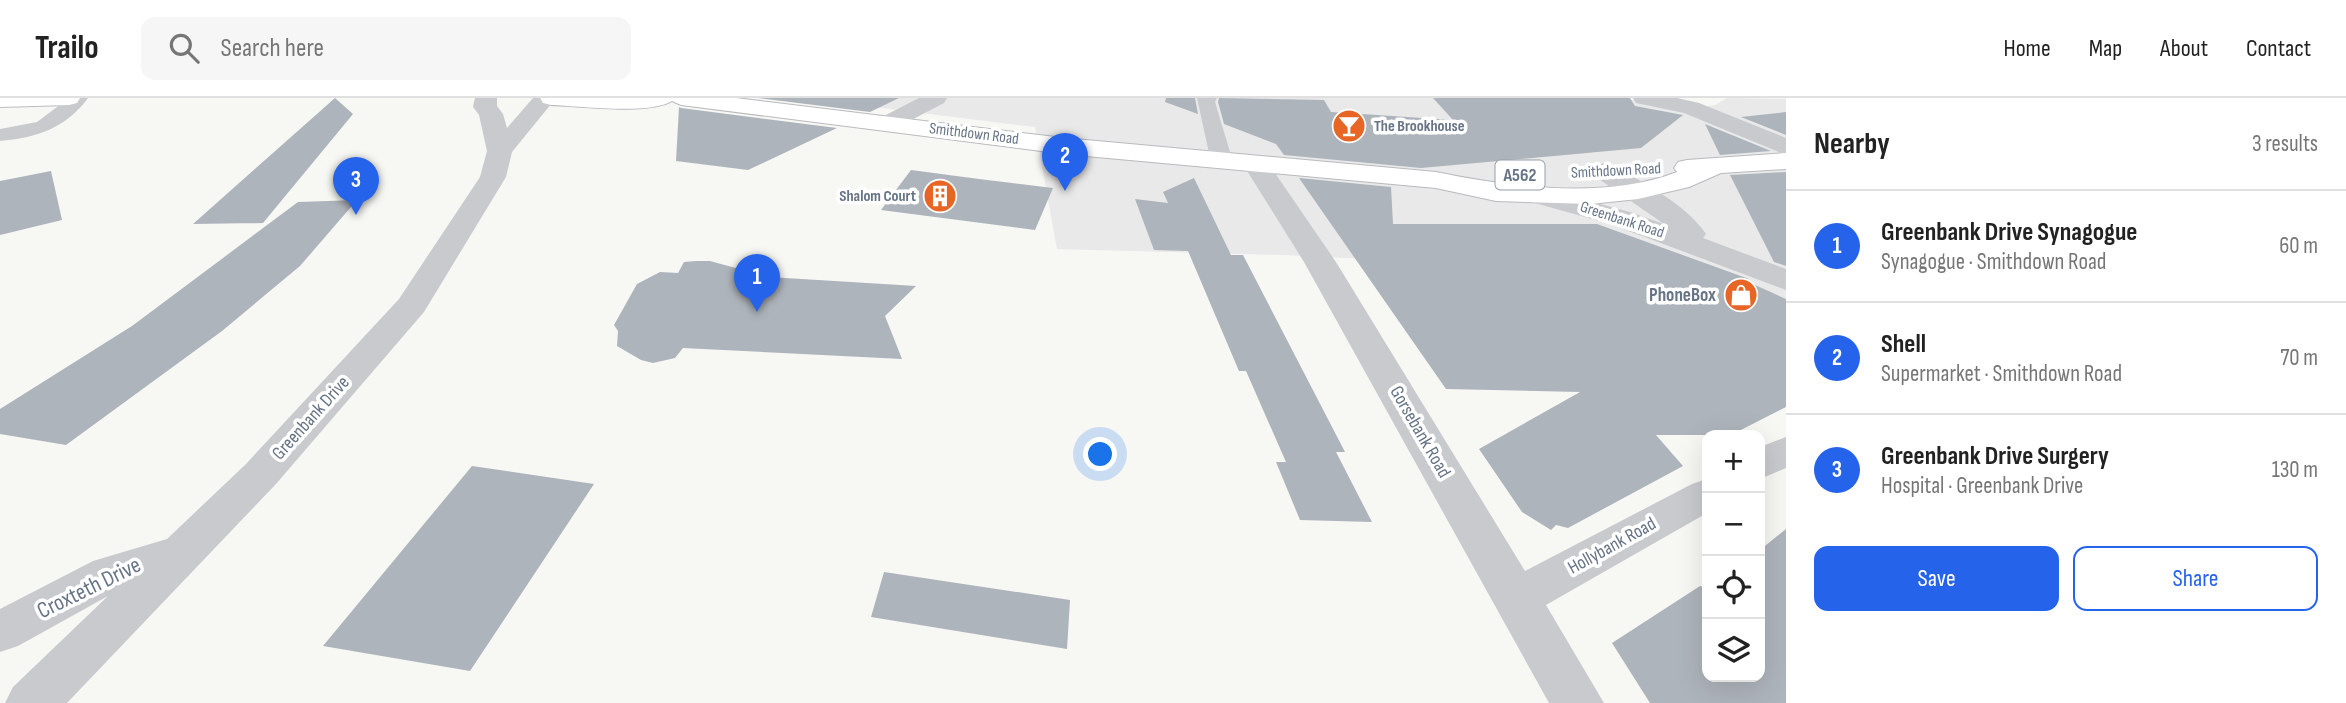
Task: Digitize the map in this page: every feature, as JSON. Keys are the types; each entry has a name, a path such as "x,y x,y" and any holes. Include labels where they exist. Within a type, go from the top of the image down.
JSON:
{"main road":[{"path":"0,100 69,98"},
{"path":"551,98 618,102 662,98"},
{"name":"Smithdown Road","path":"681,98 1064,146 1436,180 1496,193 1590,195 1638,191 1679,181 1712,168"},
{"name":"Smithdown Road","path":"1436,180 1712,168 1786,161"}],"street":[{"path":"486,98 485,107 491,114 500,151"},
{"name":"Greenbank Drive","path":"32,703 261,474 412,305 493,177 500,151 545,98"},
{"path":"888,122 936,98"},
{"path":"1644,98 1691,108 1786,147"},
{"name":"Gorsebank Road","path":"1240,164 1320,261 1577,703"},
{"name":"Greenbank Road","path":"1605,171 1669,213 1709,249"},
{"name":"Greenbank Road","path":"1534,194 1620,218 1786,280"},
{"path":"1765,462 1786,450"},
{"name":"Hollybank Road","path":"1517,598 1702,497"},
{"name":"Croxteth Drive","path":"6,623 130,565 159,556 181,554"}],"lane":[{"path":"0,135 38,131 54,123 79,98"},
{"path":"1208,98 1205,100 1240,164"},
{"path":"0,155 36,141 40,134 38,131"}],"shaded area":[{"path":"802,98 1506,98 1636,100 1704,107 1715,105 1727,98 1786,99 1786,366 1581,269 1285,255 1057,249 1035,127"}],"building":[{"path":"335,98 353,114 263,223 193,224"},
{"path":"758,98 899,98 870,112"},
{"path":"1166,98 1195,98 1198,114 1165,102"},
{"path":"1219,98 1324,100 1331,112 1453,120 1433,98 1630,98 1635,106 1683,115 1641,148 1421,168 1284,155 1276,144 1224,124"},
{"path":"679,107 837,128 748,170 676,161"},
{"path":"1786,112 1786,135 1741,117"},
{"path":"1705,124 1771,151 1720,155"},
{"path":"911,170 1053,188 1035,230 881,210"},
{"path":"51,171 62,220 0,235 0,181"},
{"path":"1786,172 1786,266 1774,262 1730,175"},
{"path":"1194,178 1231,255 1243,255 1345,452 1336,452 1372,522 1300,520 1276,462 1286,462 1246,371 1239,371 1188,251 1154,250 1135,199 1168,203 1163,192"},
{"path":"1299,178 1391,187 1393,224 1597,224 1749,279 1744,280 1786,299 1786,407 1741,430 1702,430 1702,435 1656,435 1683,466 1568,528 1556,525 1551,530 1522,512 1479,449 1580,392 1446,389"},
{"path":"357,200 300,266 222,331 66,445 0,434 0,409 132,326 298,202"},
{"path":"710,261 769,277 916,286 885,316 902,359 683,348 675,358 653,363 641,360 617,346 618,331 614,325 637,284 660,272 678,273 684,262"},
{"path":"472,466 594,484 470,671 323,646"},
{"path":"1786,529 1786,703 1650,703 1612,643 1700,586 1702,682 1765,682 1765,546"},
{"path":"884,572 1070,600 1067,649 871,617"}],"place":[{"name":"The Brookhouse","path":"1349,126"},
{"name":"Shell","path":"1065,191"},
{"name":"Shalom Court","path":"940,196"},
{"name":"Greenbank Drive Surgery","path":"356,215"},
{"name":"PhoneBox","path":"1741,295"},
{"name":"Greenbank Drive Synagogue","path":"757,312"}]}
